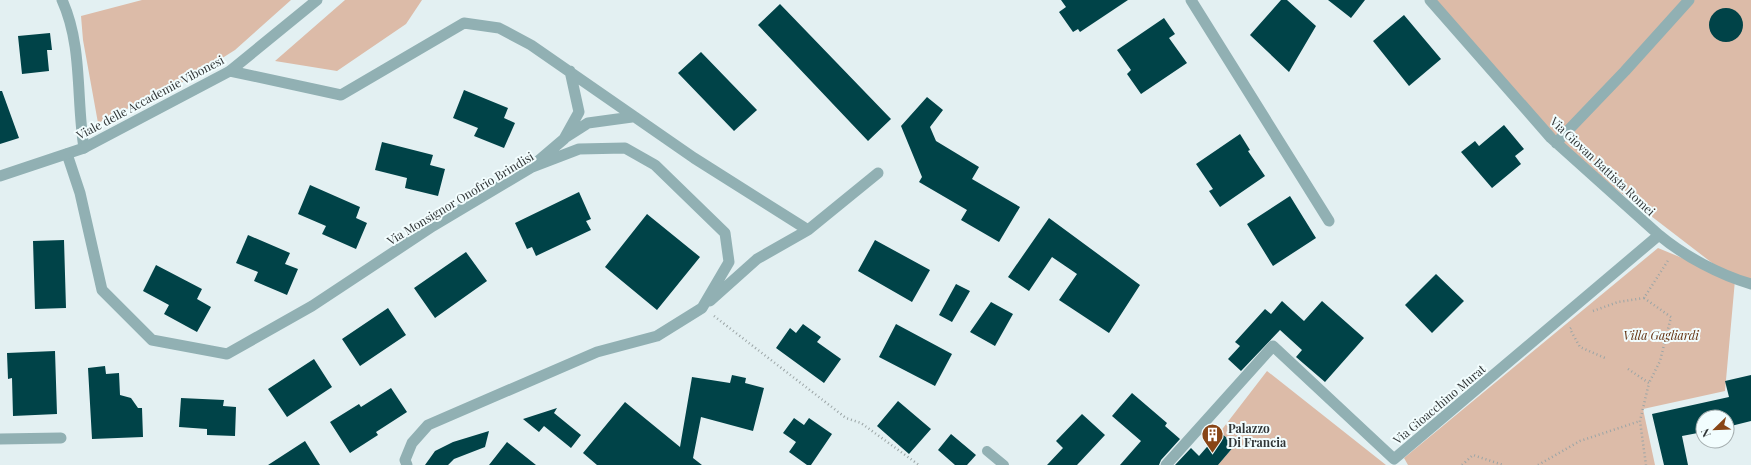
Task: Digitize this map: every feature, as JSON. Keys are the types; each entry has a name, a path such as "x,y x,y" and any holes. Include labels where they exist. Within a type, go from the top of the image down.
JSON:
{"street":[{"path":"62,0 68,14 78,72 81,132 84,148"},
{"name":"Viale delle Accademie Vibonesi","path":"0,176 84,148 230,71 317,0"},
{"path":"1190,0 1329,221"},
{"name":"Via Giovan Battista Romei","path":"1430,0 1556,143 1659,235 1676,249 1735,280 1751,284"},
{"path":"1556,143 1625,71 1689,0"},
{"path":"230,71 341,95 464,23 499,28 531,45 694,158 808,230"},
{"path":"564,138 579,112 570,71"},
{"path":"532,167 564,138 588,124 632,116"},
{"name":"Via Monsignor Onofrio Brindisi","path":"66,154 80,193 102,290 152,340 227,354 312,306 433,226 532,167 579,149 625,148 655,165 725,233 729,262 702,308 657,336 597,352 428,425 412,443 405,460 407,465"},
{"path":"702,308 757,259 808,230 878,173"},
{"name":"Via Gioacchino Murat","path":"1166,465 1273,346 1394,459 1659,235"},
{"path":"0,439 61,438"}],"lane":[{"path":"988,451 1004,465"}],"path":[{"path":"1644,298 1676,249"},
{"path":"1588,313 1618,302 1644,298 1672,317 1660,361 1649,383 1640,421 1646,465"},
{"path":"702,308 846,418 861,423 919,465"},
{"path":"1574,325 1570,329 1580,347 1605,358"},
{"path":"1628,369 1649,383"},
{"path":"1538,465 1580,441 1640,421"},
{"path":"1462,465 1473,454 1503,465"}],"green space":[{"path":"142,0 291,0 235,50 189,79 98,123 83,40 81,16"},
{"path":"345,0 422,0 406,24 337,71 275,61"},
{"name":"Villa Gagliardi","path":"1430,0 1751,0 1751,284 1735,280 1725,391 1643,409 1655,465 1408,465 1404,458 1658,248 1733,279 1556,143"},
{"path":"1267,371 1386,465 1218,465 1235,445 1220,432"}],"building":[{"path":"1061,0 1128,0 1080,32 1078,29 1073,32 1059,12 1066,7"},
{"path":"1281,0 1287,0 1316,26 1289,72 1250,35"},
{"path":"1328,0 1365,0 1351,18"},
{"path":"780,4 891,119 868,141 758,25"},
{"path":"1726,8 1738,13 1743,25 1738,37 1726,42 1714,37 1709,25 1714,13"},
{"path":"1404,15 1441,59 1409,86 1373,41"},
{"path":"1164,18 1175,34 1169,38 1187,63 1141,94 1127,74 1131,70 1117,50"},
{"path":"50,33 52,50 47,50 49,71 22,74 18,36"},
{"path":"701,52 757,110 734,131 678,73"},
{"path":"464,90 508,108 504,118 515,123 504,148 474,136 478,128 453,118"},
{"path":"0,91 2,91 19,138 0,144"},
{"path":"927,97 943,110 930,127 936,141 979,167 972,179 1020,207 999,242 961,220 967,210 919,182 922,177 901,126"},
{"path":"1504,125 1524,149 1515,156 1521,164 1492,188 1461,152 1475,141 1479,146"},
{"path":"1240,134 1250,150 1248,151 1265,176 1220,207 1209,191 1213,189 1196,164"},
{"path":"382,142 433,155 430,165 445,169 438,196 405,188 407,178 375,170"},
{"path":"310,185 360,207 356,218 367,223 356,249 322,234 326,226 298,214"},
{"path":"579,192 591,219 586,221 591,230 536,256 532,247 527,249 515,223"},
{"path":"1290,196 1316,238 1273,266 1247,224"},
{"path":"647,214 700,257 657,310 605,267"},
{"path":"1049,218 1140,285 1109,333 1059,300 1077,274 1052,257 1029,291 1008,277"},
{"path":"248,235 290,253 285,264 298,269 287,295 254,281 258,272 236,263"},
{"path":"64,240 66,308 35,309 33,241"},
{"path":"875,240 930,270 912,302 858,271"},
{"path":"466,252 487,281 435,318 414,288"},
{"path":"156,265 202,289 197,299 211,307 197,332 164,314 169,305 143,291"},
{"path":"1436,274 1464,301 1432,333 1405,305"},
{"path":"956,284 970,291 952,322 939,315"},
{"path":"1282,301 1304,321 1322,301 1364,338 1325,382 1296,357 1302,350 1280,330 1241,371 1228,359 1240,346 1235,342 1265,309 1271,314"},
{"path":"991,302 1013,314 995,346 970,332"},
{"path":"388,308 406,335 360,366 342,339"},
{"path":"803,324 821,337 817,342 841,359 824,383 776,348 790,328 796,333"},
{"path":"896,324 952,354 935,386 879,357"},
{"path":"55,351 57,414 13,416 12,378 8,379 7,353"},
{"path":"314,359 332,387 287,417 268,389"},
{"path":"105,366 106,374 119,373 120,395 131,398 138,408 142,408 143,437 92,439 88,368"},
{"path":"732,375 746,378 745,383 764,388 753,431 701,417 693,458 702,465 597,465 583,453 625,402 680,447 692,377 730,383"},
{"path":"1751,375 1751,421 1735,425 1735,409 1695,409 1695,434 1682,436 1688,465 1664,465 1652,414 1729,397 1725,381"},
{"path":"391,388 407,412 376,432 378,435 350,453 330,422 359,404 361,407"},
{"path":"1132,393 1167,423 1165,426 1180,439 1161,460 1159,465 1120,465 1141,441 1112,416"},
{"path":"181,398 224,400 223,406 236,407 235,436 207,435 207,429 179,427"},
{"path":"898,401 931,429 909,454 877,426"},
{"path":"557,408 554,413 581,435 571,448 544,426 539,432 523,419"},
{"path":"1082,414 1105,435 1077,465 1047,465 1063,448 1056,441"},
{"path":"794,418 804,425 809,418 832,434 811,465 807,465 789,452 796,442 783,433"},
{"path":"489,431 485,447 454,459 448,465 425,465 435,451 453,442"},
{"name":"Palazzo Di Francia","path":"1220,432 1235,445 1218,465 1175,465 1191,448 1199,456"},
{"path":"951,434 976,455 967,465 955,465 938,450"},
{"path":"305,441 320,465 268,465"},
{"path":"507,442 536,465 489,465"}],"place":[{"name":"Palazzo Di Francia","path":"1213,454"}]}
